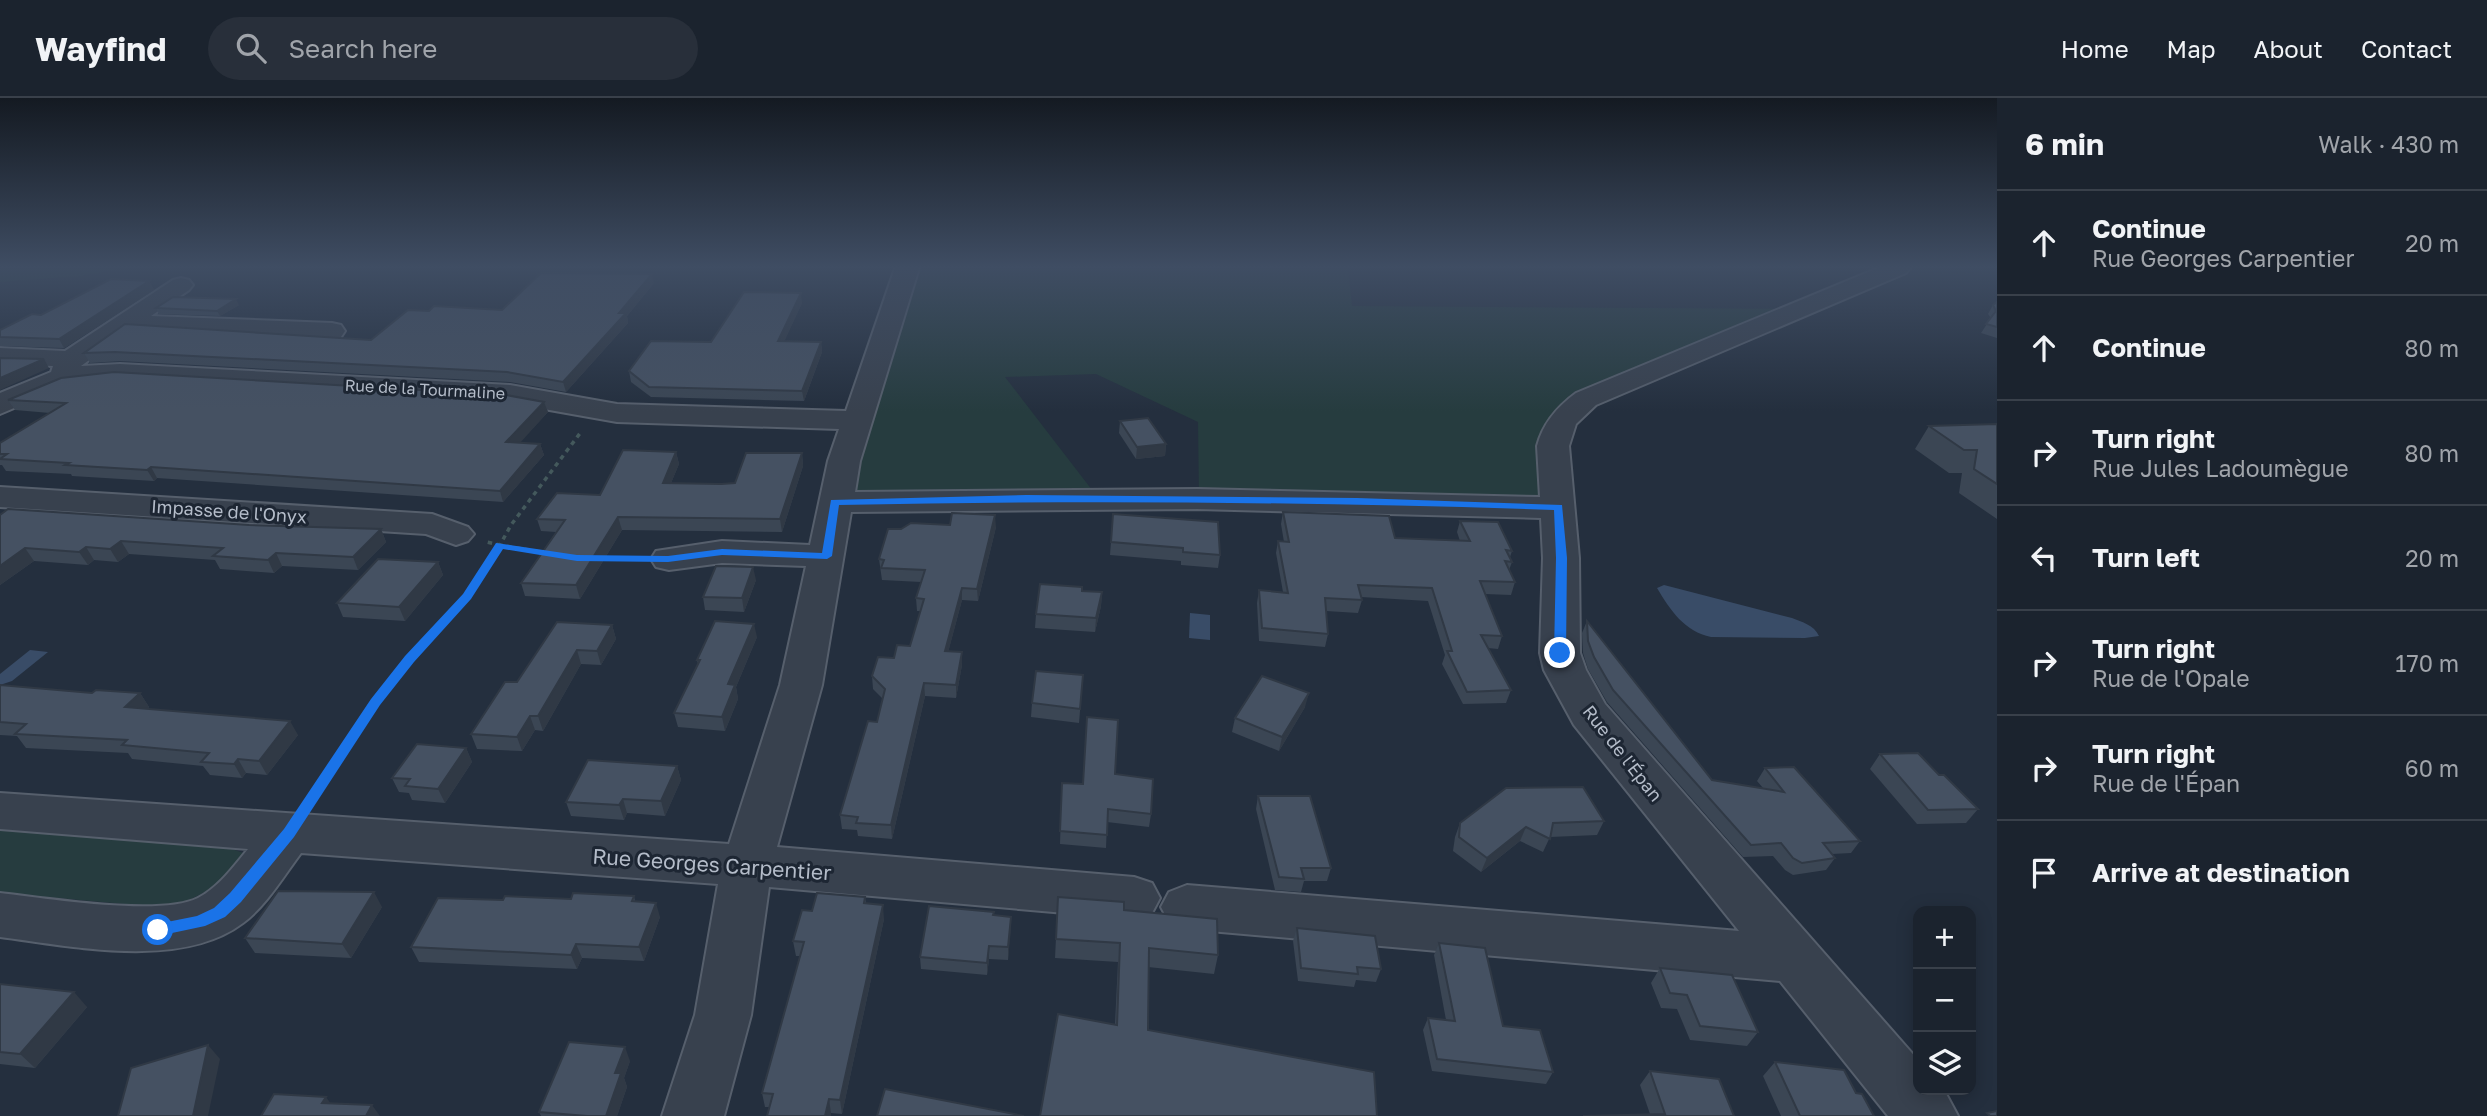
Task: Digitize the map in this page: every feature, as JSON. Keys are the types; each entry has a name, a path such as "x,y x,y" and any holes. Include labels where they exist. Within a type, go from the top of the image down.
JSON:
{"street":[{"path":"0,356 68,367 135,316"},
{"path":"693,1116 723,1015 747,865 802,685 835,502 856,420 890,316"},
{"name":"Rue de l'Épan","path":"1785,316 1586,399 1556,431 1553,446 1561,558 1560,653 1573,686 1589,714 1617,750 1797,959 1927,1116"},
{"path":"124,323 332,331"},
{"name":"Rue de la Tourmaline","path":"0,405 68,367 510,394 596,411 856,420"},
{"name":"Impasse de l'Onyx","path":"0,497 432,524 456,534"},
{"path":"835,502 1026,498 1199,499 1559,508"},
{"path":"668,559 722,552 827,556"},
{"name":"Rue Georges Carpentier","path":"0,811 670,862 747,865 1134,898"},
{"path":"0,915 158,930 200,922 219,912 235,897 289,833"},
{"path":"1187,907 1797,959"}],"path":[{"path":"289,833 376,702 410,659 467,596 511,525 596,411"},
{"path":"500,545 551,554"},
{"path":"590,558 668,559"}],"green space":[{"path":"892,316 1785,316 1564,419 1559,508 1199,499 1198,422 1096,374 1005,377 1099,499 835,502"},
{"path":"0,828 224,846 243,853 243,859 221,890 211,889 177,906 159,907 0,893"}],"water":[{"path":"1664,585 1792,618 1811,627 1819,636 1711,637 1693,630 1673,612 1657,588"},
{"path":"1190,613 1210,615 1210,640 1189,638"},
{"path":"30,650 48,652 12,681 0,685 0,674"}],"building":[{"path":"29,316 95,316 59,339 0,337 0,330"},
{"path":"401,316 624,316 563,382 507,372 115,352 84,353 125,324 371,340"},
{"path":"728,316 790,316 778,341 821,342 802,391 649,387 629,371 651,341 711,342"},
{"path":"1993,316 1997,316 1997,327 1986,324"},
{"path":"0,358 44,359 0,378"},
{"path":"114,372 506,395 544,402 506,442 540,444 500,491 0,459 7,454 0,454 0,443 66,403 8,400 61,378"},
{"path":"1148,418 1166,444 1137,447 1120,421"},
{"path":"1997,424 1997,484 1974,469 1977,450 1964,450 1929,426"},
{"path":"623,450 676,452 663,483 721,484 735,483 746,453 802,453 780,519 618,517 576,585 521,583 565,520 537,519 557,493 600,495"},
{"path":"8,509 249,525 381,529 353,557 276,553 268,560 213,556 223,548 121,541 110,549 86,547 79,552 25,548 0,566 0,515"},
{"path":"1283,512 1389,516 1395,538 1470,541 1460,521 1498,522 1512,551 1506,550 1512,562 1505,561 1515,582 1480,581 1502,636 1481,635 1511,690 1467,692 1447,651 1452,651 1432,588 1358,585 1362,600 1325,598 1328,634 1262,628 1259,590 1288,593 1278,541 1289,542"},
{"path":"952,513 995,515 977,589 962,588 945,651 962,652 956,685 924,683 891,825 856,823 858,817 840,815 868,721 877,722 885,689 872,676 878,657 894,658 897,645 910,646 924,599 916,598 925,570 881,568 884,560 879,559 888,529 901,529 911,523 950,525"},
{"path":"1113,514 1218,522 1220,555 1183,552 1183,548 1111,542"},
{"path":"378,559 438,562 399,607 337,603"},
{"path":"716,566 753,567 742,598 703,597"},
{"path":"1040,584 1082,587 1082,591 1102,592 1096,618 1036,614"},
{"path":"715,621 754,624 728,684 735,685 722,717 674,713 700,660 697,660"},
{"path":"1587,621 1712,780 1784,792 1765,768 1794,767 1860,841 1823,843 1835,858 1802,863 1793,858 1781,843 1751,845 1613,690 1594,657 1588,641"},
{"path":"557,622 612,625 597,651 577,650 538,716 530,716 517,737 471,734 505,682 517,682"},
{"path":"1036,671 1083,675 1080,709 1032,703"},
{"path":"1262,676 1309,693 1282,737 1235,718"},
{"path":"0,685 92,693 96,690 140,693 125,707 290,721 259,761 238,759 234,764 201,762 209,753 122,745 127,740 15,734 26,724 0,722"},
{"path":"1087,717 1118,720 1115,774 1153,779 1151,814 1108,809 1107,835 1060,831 1062,783 1083,784"},
{"path":"417,744 466,748 438,789 405,786 410,779 392,778"},
{"path":"1918,753 1978,809 1928,810 1880,754"},
{"path":"588,760 677,766 661,801 623,799 619,805 566,802"},
{"path":"1583,787 1604,821 1553,823 1550,839 1526,827 1487,858 1459,837 1460,823 1506,788"},
{"path":"1258,796 1310,796 1331,868 1301,868 1304,879 1279,877"},
{"path":"278,891 374,892 342,944 245,938"},
{"path":"573,893 634,896 632,901 656,903 639,947 576,944 571,955 411,947 438,898 503,900 505,896 571,899"},
{"path":"817,893 865,897 864,903 883,905 840,1100 829,1099 825,1116 767,1116 773,1094 762,1093 804,942 793,941 802,910 812,911"},
{"path":"1058,897 1124,902 1124,910 1217,919 1218,955 1149,948 1148,1030 1374,1072 1377,1116 1040,1116 1058,1014 1117,1025 1120,943 1056,939"},
{"path":"929,906 994,912 993,915 1011,917 1008,947 989,946 987,963 920,957"},
{"path":"1297,928 1375,936 1381,969 1357,967 1358,974 1301,968"},
{"path":"1439,943 1485,948 1503,1026 1540,1030 1553,1072 1437,1059 1428,1018 1455,1021"},
{"path":"1660,968 1732,975 1758,1032 1700,1026 1687,995 1670,993"},
{"path":"0,984 74,992 20,1054 0,1052"},
{"path":"569,1042 625,1047 615,1073 621,1073 606,1116 539,1112"},
{"path":"208,1045 193,1116 118,1116 131,1068"},
{"path":"1775,1062 1844,1070 1856,1093 1862,1094 1874,1116 1800,1116"},
{"path":"1650,1071 1719,1079 1734,1116 1583,1116 1665,1114"},
{"path":"885,1089 1024,1116 877,1116"},
{"path":"274,1094 326,1097 322,1103 372,1105 366,1116 261,1116"},
{"path":"1997,1111 1997,1116 1987,1113"}],"route":[{"path":"158,930 200,922 219,912 235,897 289,833 376,702 410,659 467,596 500,545 577,558 668,559 722,552 827,556 835,502 1026,498 1199,499 1559,508 1560,653"}]}
